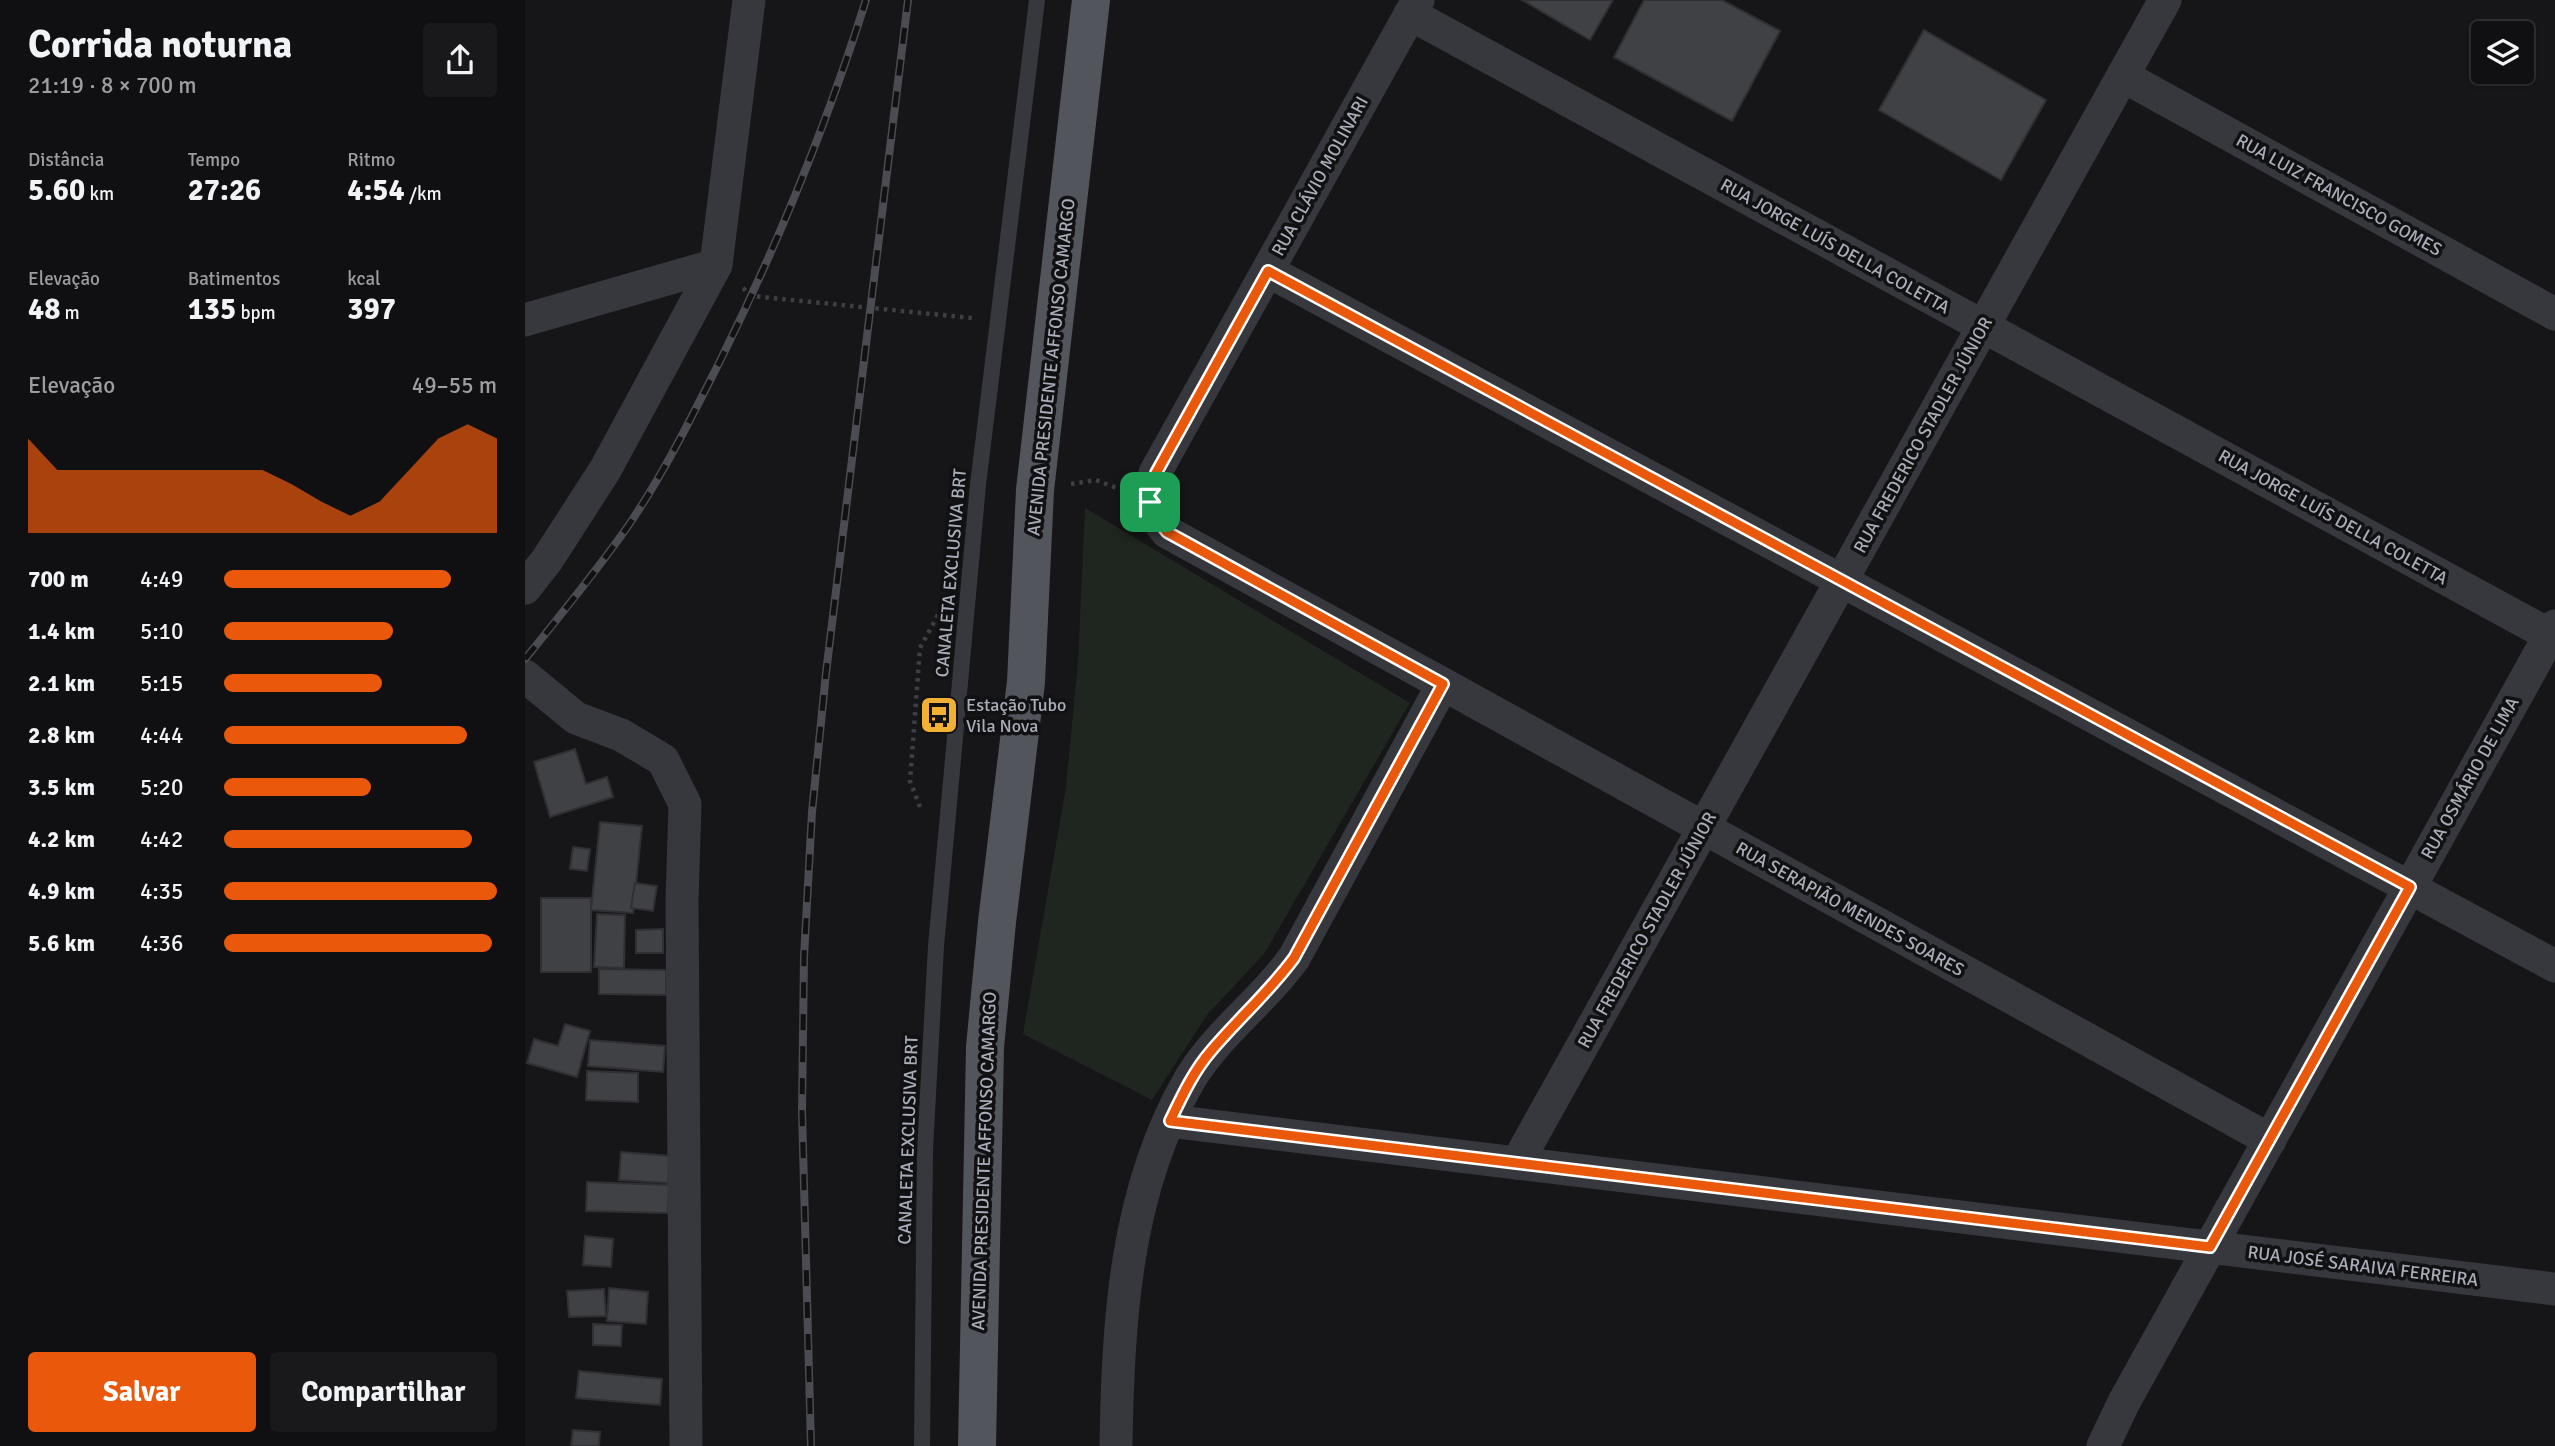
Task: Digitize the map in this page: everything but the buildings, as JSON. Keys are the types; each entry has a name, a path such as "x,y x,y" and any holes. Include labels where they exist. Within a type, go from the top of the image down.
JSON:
{"main road":[{"name":"AVENIDA PRESIDENTE AFFONSO CAMARGO","path":"977,1446 985,1047 1026,682 1035,490 1091,0"}],"street":[{"path":"525,588 547,560 605,470 716,264 749,0"},
{"name":"RUA FREDERICO STADLER JÚNIOR","path":"1517,1163 2165,0"},
{"name":"RUA CLÁVIO MOLINARI","path":"1150,502 1156,473 1414,7"},
{"name":"RUA JORGE LUÍS DELLA COLETTA","path":"1414,7 1984,327 2553,633"},
{"name":"RUA LUIZ FRANCISCO GOMES","path":"2123,76 2555,314"},
{"path":"525,320 716,264"},
{"path":"1268,271 2555,966"},
{"name":"RUA SERAPIÃO MENDES SOARES","path":"1150,502 1156,519 1167,532 2270,1140"},
{"name":"RUA OSMÁRIO DE LIMA","path":"2103,1446 2124,1402 2553,633"},
{"path":"525,676 576,718 621,735 663,760 685,804 682,900 686,1446"},
{"path":"1117,1446 1122,1301 1133,1234 1149,1172 1170,1121 1191,1079 1212,1050 1275,984 1294,958 1443,684"},
{"name":"RUA JOSÉ SARAIVA FERREIRA","path":"1170,1121 2555,1289"}],"lane":[{"name":"CANALETA EXCLUSIVA BRT","path":"922,1446 929,1039 978,485 1037,0"}],"path":[{"path":"716,264 752,296 998,321"},
{"path":"1035,490 1096,480 1150,502"}],"shaded area":[{"path":"1085,508 1410,703 1264,954 1207,1015 1152,1100 1023,1034 1066,787 1078,661"}],"railway":[{"path":"525,659 626,529 664,469 697,406 761,274 800,184 835,93 866,0"},
{"path":"811,1446 802,1111 804,957 812,812 826,673 908,0"}],"place":[{"name":"Estação Tubo Vila Nova","path":"939,715"}],"route":[{"path":"1268,271 2410,887 2210,1247 1170,1121 1191,1079 1212,1050 1275,984 1294,958 1443,684 1167,532 1156,519 1150,502 1156,473 1268,271"}]}
